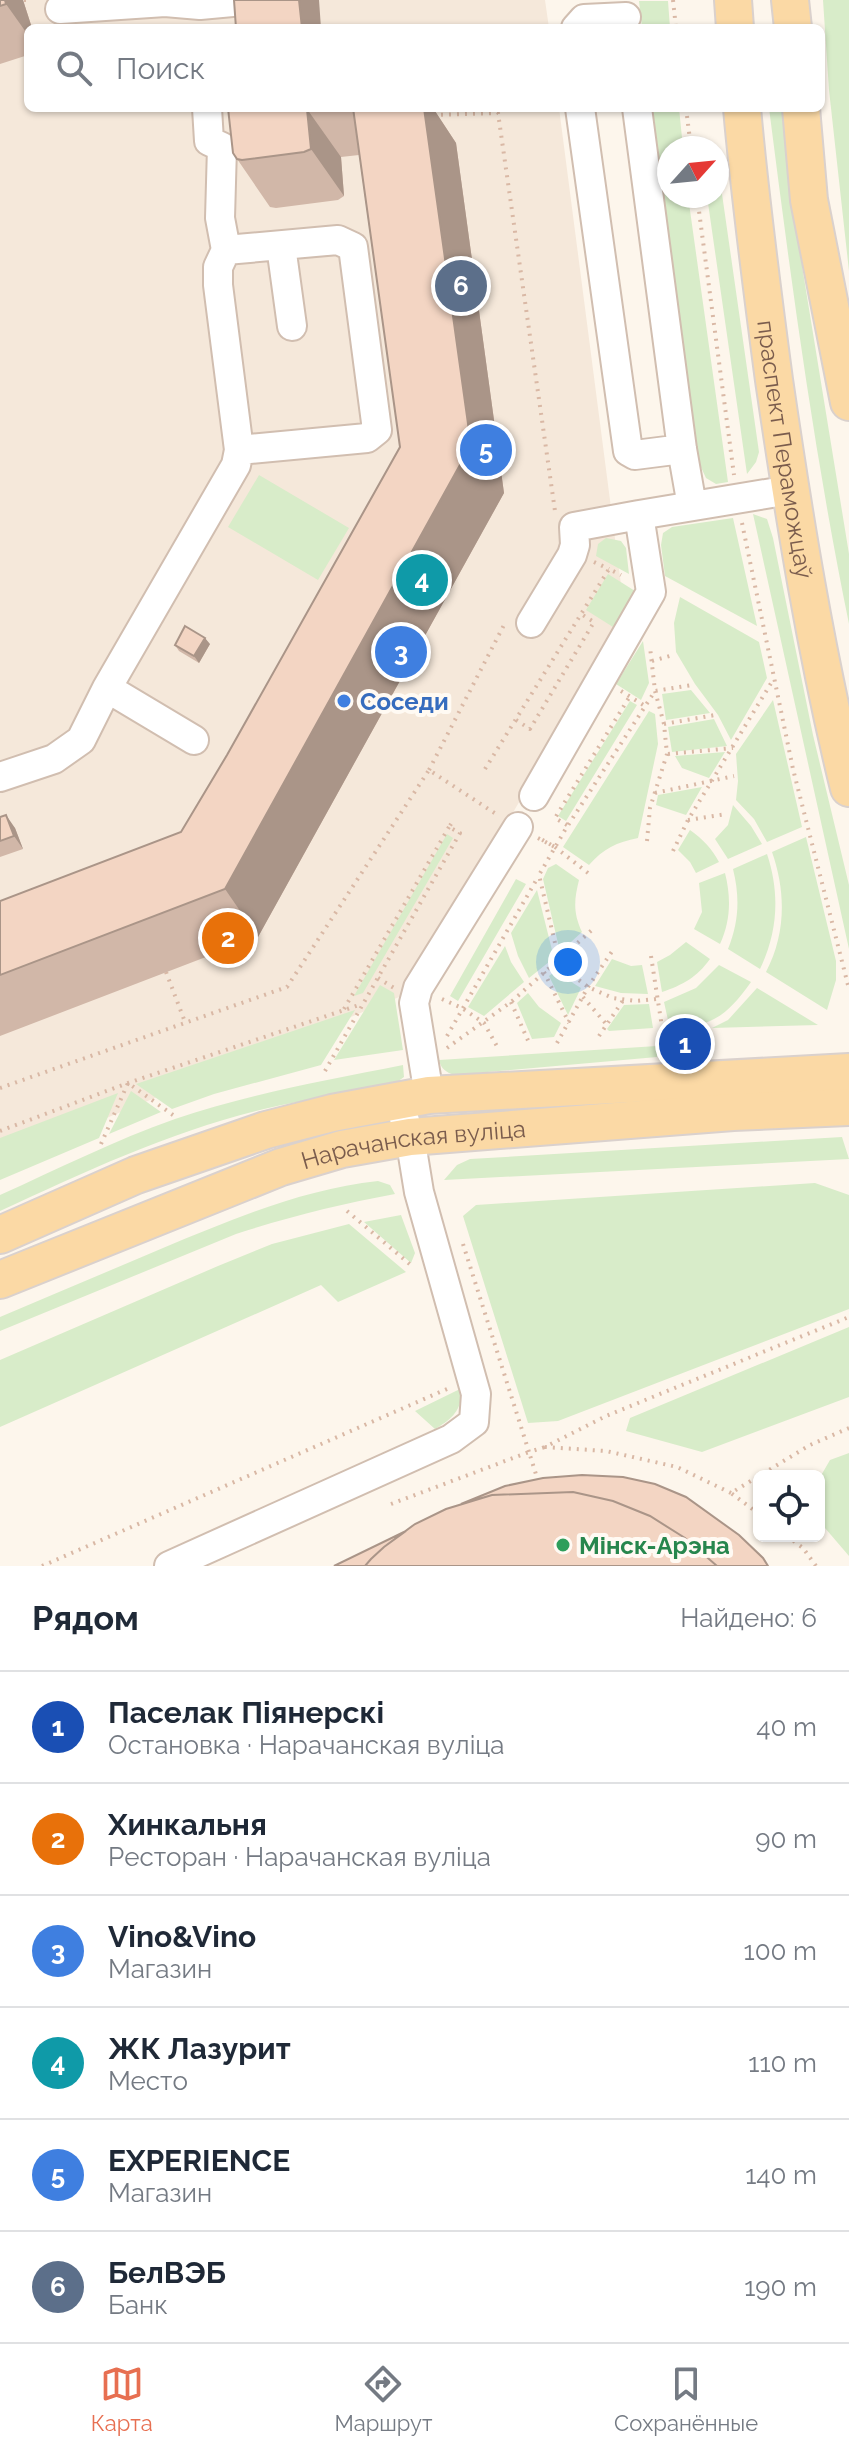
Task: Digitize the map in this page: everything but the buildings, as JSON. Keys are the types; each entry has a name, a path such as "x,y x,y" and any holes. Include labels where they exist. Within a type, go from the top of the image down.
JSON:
{"main road":[{"path":"733,0 735,24"},
{"path":"790,0 793,24"},
{"name":"праспект Пераможцаў","path":"742,112 750,209 790,490 831,713 849,788"},
{"path":"801,112 809,200 849,402"},
{"name":"Нарачанская вуліца","path":"0,1235 136,1175 266,1130 332,1113 414,1098 849,1072"},
{"name":"Нарачанская вуліца","path":"0,1280 281,1167 342,1149 410,1137 733,1112 849,1107"}],"lane":[{"path":"60,12 165,2 201,11 254,0"},
{"path":"580,24 584,19 625,15"},
{"path":"0,777 54,759 81,740 107,688 236,465 239,450 218,285 218,267 226,250 220,218 222,147 209,141 207,112"},
{"path":"581,112 628,451 635,455 682,449"},
{"path":"638,112 692,506"},
{"path":"226,250 338,240 353,247 377,430 367,438 239,450"},
{"path":"281,246 292,326"},
{"path":"519,621 572,555 574,527 790,490"},
{"path":"534,796 651,592 639,515"},
{"path":"107,688 194,740"},
{"path":"169,1566 451,1439 474,1422 476,1394 419,1192 410,1137 414,1098 414,1003 418,988 511,823"}],"path":[{"path":"673,0 676,24"},
{"path":"686,112 690,136"},
{"path":"423,116 498,113 557,522"},
{"path":"699,208 737,499 793,769 849,989"},
{"path":"590,553 593,561 651,592"},
{"path":"485,769 609,569"},
{"path":"516,720 530,729 594,622 581,614"},
{"path":"0,1088 287,987 429,770 519,621"},
{"path":"647,841 650,808 667,754 649,636"},
{"path":"652,661 673,655"},
{"path":"673,851 688,820 774,678"},
{"path":"443,1043 555,847 655,691 692,685"},
{"path":"568,826 555,818 630,696"},
{"path":"664,724 715,715"},
{"path":"667,754 733,748"},
{"path":"429,770 511,823"},
{"path":"655,793 734,776"},
{"path":"688,820 727,814"},
{"path":"343,1011 453,821"},
{"path":"325,1071 460,833 449,827"},
{"path":"555,847 588,873"},
{"path":"539,875 559,960 588,987 613,998 656,999"},
{"path":"437,1055 511,1002 592,930"},
{"path":"557,1043 613,950"},
{"path":"651,956 664,1040"},
{"path":"166,972 185,1023"},
{"path":"544,972 569,1023"},
{"path":"418,988 462,1008 484,1023 498,1048"},
{"path":"583,997 607,1025"},
{"path":"599,1036 624,999"},
{"path":"511,1002 530,1045"},
{"path":"0,1131 128,1083 362,1004"},
{"path":"128,1083 173,1115"},
{"path":"101,1144 128,1083"},
{"path":"347,1211 415,1269"},
{"path":"459,1232 542,1493"},
{"path":"391,1504 545,1447 606,1416 849,1317"},
{"path":"42,1566 472,1378 496,1348"},
{"path":"731,1493 810,1445 849,1428"},
{"path":"545,1447 606,1451 677,1467 731,1493 753,1510"},
{"path":"795,1542 816,1566"}],"shaded area":[{"path":"0,0 545,0 548,24 24,24 24,112 560,112 626,623 404,995 0,1162"}],"green space":[{"path":"823,0 849,0 849,271 829,90"},
{"path":"639,1 668,1 670,24 642,24"},
{"path":"650,112 679,112 682,136 657,136 657,172"},
{"path":"770,112 783,112 803,272 849,554 849,624 814,431"},
{"path":"662,208 690,208 728,482 716,484 706,478 699,463"},
{"path":"709,208 724,208 759,452 747,474"},
{"path":"259,475 349,528 318,580 228,527"},
{"path":"753,514 767,519 773,538 813,735 849,885 849,949"},
{"path":"733,518 757,626 665,576 661,545 663,533 672,527"},
{"path":"606,538 621,541 626,548 629,574 596,556 598,544"},
{"path":"608,574 635,591 613,627 586,610"},
{"path":"680,597 759,642 767,678 731,740 676,652 674,623"},
{"path":"643,641 649,683 641,700 616,684"},
{"path":"691,690 710,713 666,720 662,694"},
{"path":"773,700 802,827 767,842 754,819 736,800 736,754"},
{"path":"630,701 637,705 566,821 558,816"},
{"path":"649,711 655,714 658,744 638,838 611,847 589,865 563,847"},
{"path":"714,719 727,746 672,752 668,727"},
{"path":"725,752 709,778 682,768 675,756"},
{"path":"702,787 686,815 656,805 658,795"},
{"path":"733,805 762,844 728,859 715,839 728,825"},
{"path":"690,830 707,844 719,862 696,873 678,850"},
{"path":"447,834 453,838 363,993 354,996"},
{"path":"806,837 836,961 836,980 827,1010 766,972 773,958 782,913 780,882 772,852"},
{"path":"767,854 774,883 775,912 771,941 760,969 728,949 737,909 733,869"},
{"path":"556,864 579,880 575,906 582,932 560,952 543,879 548,868"},
{"path":"725,873 729,908 720,944 694,929 702,912 699,883"},
{"path":"516,879 526,884 458,1001 450,996"},
{"path":"537,890 554,958 529,978 511,933"},
{"path":"686,942 710,959 689,980 662,992 657,962"},
{"path":"505,946 524,982 484,1016 468,1007"},
{"path":"612,959 631,966 642,965 648,994 621,993 595,986"},
{"path":"719,965 751,982 734,1004 717,1018 670,1029 664,1002 696,988"},
{"path":"559,968 581,988 568,1015 549,976"},
{"path":"380,985 394,993 403,1050 334,1060"},
{"path":"757,988 818,1025 712,1028 728,1020"},
{"path":"528,993 539,1007 561,1023 554,1037 532,1039 517,1003"},
{"path":"649,1004 653,1028 607,1029 624,1005"},
{"path":"355,1010 321,1065 214,1094 172,1109 136,1084"},
{"path":"657,1046 657,1057 454,1075 444,1070 439,1060"},
{"path":"403,1065 404,1077 397,1082 264,1109 197,1128 97,1167 0,1211 0,1195 109,1145 175,1119 260,1095"},
{"path":"131,1091 161,1112 109,1134"},
{"path":"118,1093 99,1138 0,1180 0,1138"},
{"path":"842,1137 849,1159 444,1180 457,1165 470,1159"},
{"path":"378,1181 390,1185 395,1194 315,1211 236,1234 0,1331 0,1317 216,1226 295,1198"},
{"path":"815,1183 849,1195 849,1309 558,1421 528,1423 463,1216 476,1205"},
{"path":"401,1215 415,1253 411,1263 364,1222"},
{"path":"349,1224 406,1272 338,1302 321,1285 0,1427 0,1360 272,1244"},
{"path":"849,1327 849,1397 702,1452 626,1431 630,1418"},
{"path":"460,1389 460,1402 455,1413 435,1429 415,1411"},
{"path":"849,1453 849,1556 825,1528 824,1470 830,1460"}],"place":[{"name":"БелВЭБ","path":"461,286"},
{"name":"EXPERIENCE","path":"486,450"},
{"name":"ЖК Лазурит","path":"422,580"},
{"name":"Vino&Vino","path":"401,652"},
{"name":"Соседи","path":"344,701"},
{"name":"Хинкальня","path":"228,938"},
{"name":"Паселак Піянерскі","path":"685,1044"},
{"name":"Мінск-Арэна","path":"563,1545"}]}
